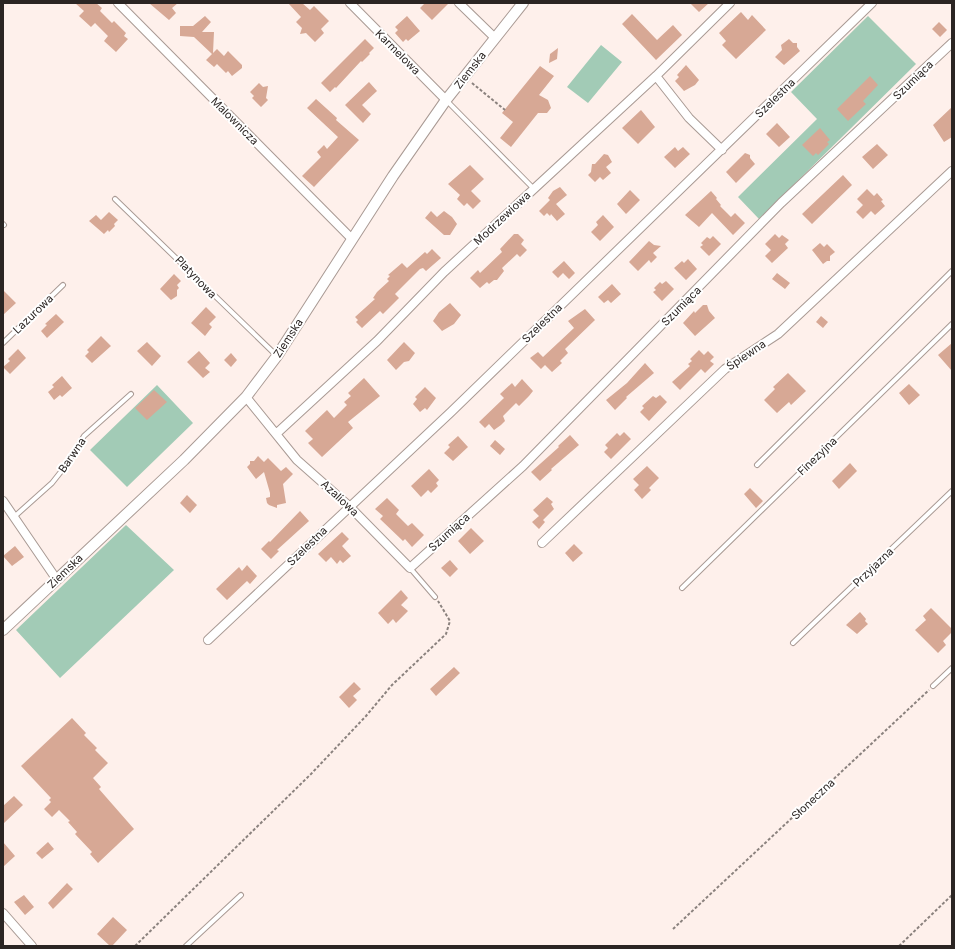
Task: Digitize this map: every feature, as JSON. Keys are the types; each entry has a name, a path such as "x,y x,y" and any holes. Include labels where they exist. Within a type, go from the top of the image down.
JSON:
{"street":[{"name":"Malownicza","path":"118,3 352,239"},
{"name":"Karmelowa","path":"350,3 446,100"},
{"path":"460,3 495,38"},
{"name":"Ziemska","path":"3,630 184,460 246,397 277,356 393,176 446,100 523,3"},
{"name":"Modrzewiowa","path":"276,434 377,341 444,272 656,76 730,3"},
{"name":"Szelestna","path":"208,640 349,506 451,412 872,3"},
{"name":"Szumiąca","path":"410,568 523,466 782,204 952,43"},
{"path":"656,76 689,118 722,150"},
{"name":"Śpiewna","path":"542,543 724,369 778,334 952,170"},
{"name":"Azaliowa","path":"246,397 298,460 349,506 410,568"},
{"path":"3,501 57,580"},
{"path":"3,913 32,946"}],"lane":[{"path":"446,100 534,189"},
{"name":"Platynowa","path":"116,199 277,356"},
{"path":"757,465 952,271"},
{"name":"Lazurowa","path":"3,344 63,285"},
{"name":"Finezyjna","path":"682,588 952,324"},
{"name":"Barwna","path":"14,517 68,464 84,436 131,394"},
{"name":"Przyjazna","path":"793,643 952,491"},
{"name":"Azaliowa","path":"410,568 435,597"},
{"path":"933,686 952,668"},
{"path":"186,946 241,895"}],"path":[{"path":"470,81 505,110"},
{"path":"135,946 311,774 366,716 392,685 446,634 450,621 435,597"},
{"name":"Słoneczna","path":"673,929 933,686"},
{"path":"899,946 952,895"}],"green space":[{"path":"868,16 916,64 759,219 738,197 817,119 791,92"},
{"path":"601,45 622,62 588,103 567,87"},
{"path":"157,385 193,423 127,487 90,450"},
{"path":"126,525 174,570 60,678 16,630"}],"building":[{"path":"75,3 96,3 102,8 100,11 112,23 114,21 126,33 124,36 128,39 116,52 104,41 108,36 95,23 91,27 79,16 84,11"},
{"path":"149,3 178,3 172,8 176,13 169,20"},
{"path":"288,3 302,3 310,10 314,6 329,21 321,29 324,33 315,42 306,33 300,34 302,28 296,22 301,17"},
{"path":"425,3 449,3 432,20 420,8"},
{"path":"690,3 709,3 699,12"},
{"path":"741,12 748,20 752,15 766,30 736,59 722,45 726,41 719,33"},
{"path":"632,14 657,40 673,25 682,35 656,60 622,24"},
{"path":"205,16 211,22 202,32 214,32 213,53 217,49 224,56 228,51 242,65 242,68 232,76 228,71 226,73 217,64 214,67 206,60 212,54 194,37 180,36 180,26 193,26"},
{"path":"407,16 420,31 408,41 406,39 403,42 395,33 398,30 395,27"},
{"path":"939,22 947,30 940,37 932,29"},
{"path":"365,39 374,48 369,53 370,54 362,62 361,61 336,88 335,87 330,92 321,83"},
{"path":"789,39 793,43 797,43 797,47 800,51 784,65 775,57 782,50 781,45"},
{"path":"558,48 557,59 549,63 550,54"},
{"path":"686,65 699,80 695,85 684,91 675,81 679,77 677,75"},
{"path":"540,66 554,76 539,95 548,100 551,108 547,113 538,113 511,147 500,138 513,122 502,113"},
{"path":"870,76 878,85 863,101 866,104 848,121 837,109"},
{"path":"369,82 377,91 362,105 371,114 363,123 345,105"},
{"path":"259,83 263,87 268,86 266,98 268,100 261,107 252,98 254,96 250,92"},
{"path":"316,99 337,118 336,120 359,140 314,187 302,176 321,157 317,152 324,145 327,149 338,137 307,108"},
{"path":"952,107 952,137 944,142 933,125"},
{"path":"641,110 655,127 638,144 622,128"},
{"path":"777,123 790,137 779,147 766,134"},
{"path":"820,128 830,140 827,142 829,144 818,155 816,153 813,156 802,145"},
{"path":"877,144 888,155 873,169 862,157"},
{"path":"675,147 678,151 683,147 690,154 675,168 664,157"},
{"path":"745,153 750,155 750,158 755,164 736,183 726,172"},
{"path":"604,154 608,155 612,162 606,167 611,173 603,180 600,177 595,182 588,175 591,172 592,164 595,164"},
{"path":"470,165 484,179 471,191 481,201 473,209 467,203 464,206 457,199 460,195 448,184"},
{"path":"843,175 852,185 812,224 802,214"},
{"path":"560,187 567,195 556,204 565,214 557,221 551,214 550,216 547,213 544,216 539,211 550,200 548,198 553,191"},
{"path":"867,189 874,196 877,193 883,200 881,201 885,206 875,215 871,211 863,219 856,212 863,205 857,199"},
{"path":"630,190 640,200 626,214 617,204"},
{"path":"711,191 717,198 716,199 721,205 720,206 731,217 735,213 745,223 733,235 712,213 699,227 685,215"},
{"path":"431,211 437,217 444,211 452,217 457,224 450,235 444,235 425,218"},
{"path":"109,212 118,220 109,232 108,230 104,234 89,221 96,215 101,220"},
{"path":"603,215 614,227 600,241 591,232 598,225 596,222"},
{"path":"514,234 518,234 524,240 521,244 527,250 520,257 517,254 502,268 504,271 497,280 494,280 489,284 487,282 480,288 470,278 478,270 480,273 502,252 500,249"},
{"path":"775,234 779,238 782,235 789,240 785,244 788,248 772,263 765,256 771,250 765,244"},
{"path":"713,236 721,244 709,256 700,247 703,245 701,243 707,237 710,239"},
{"path":"649,241 654,245 661,246 653,253 657,257 651,263 649,260 638,271 629,262"},
{"path":"820,243 824,247 827,244 835,252 830,256 830,261 823,264 812,250"},
{"path":"432,249 441,258 426,271 423,268 420,269 395,294 399,298 383,314 380,311 362,328 356,322 358,320 355,317 375,299 373,298 377,292 389,281 387,279 390,276 388,275 402,263 407,268 425,252 427,254"},
{"path":"688,259 697,269 686,280 674,268 682,261 684,263"},
{"path":"564,261 575,273 569,279 563,273 558,278 552,272"},
{"path":"777,273 790,283 785,289 772,279"},
{"path":"174,274 181,281 177,285 179,288 177,290 177,296 171,300 160,289"},
{"path":"666,281 674,289 662,301 653,292 656,290 654,288 660,282 662,284"},
{"path":"612,284 621,294 611,303 608,300 604,303 598,297"},
{"path":"3,290 16,303 3,315"},
{"path":"450,303 461,315 454,324 442,331 433,321 439,312"},
{"path":"703,305 707,305 709,311 715,318 695,336 683,323 694,311 695,313"},
{"path":"206,307 216,317 209,324 212,327 205,336 191,323"},
{"path":"585,309 595,320 565,349 568,353 560,361 562,363 552,372 545,365 541,369 530,358 538,352 543,357 574,328 568,321"},
{"path":"56,314 64,322 47,338 41,331 47,325 45,324"},
{"path":"821,316 828,322 823,328 816,322"},
{"path":"101,336 111,346 92,363 85,356 89,352 87,350"},
{"path":"147,342 161,356 152,366 137,351"},
{"path":"404,342 415,353 409,361 404,362 396,370 387,360"},
{"path":"952,343 952,371 938,355"},
{"path":"18,349 26,358 10,374 3,367 10,361 8,359"},
{"path":"699,350 704,355 708,351 714,357 710,361 714,364 705,373 701,369 680,390 672,382 690,366 688,364 692,361 690,359"},
{"path":"199,351 210,363 205,368 210,372 203,378 187,362"},
{"path":"231,353 237,360 231,367 224,360"},
{"path":"645,363 654,373 626,397 627,398 615,410 606,400 627,383"},
{"path":"788,373 806,391 791,405 789,402 777,413 764,400 775,389 773,387"},
{"path":"62,376 72,388 62,397 60,395 54,400 48,392 54,387 52,385"},
{"path":"364,378 380,396 348,422 353,428 322,457 308,443 313,439 305,431 327,410 334,418 347,405 344,402 351,396 348,393"},
{"path":"522,379 533,391 519,406 516,403 503,416 505,421 501,425 494,430 489,424 485,428 479,422 504,398 500,394 512,383 515,387"},
{"path":"909,384 920,395 909,405 899,393"},
{"path":"425,387 436,398 427,410 425,408 420,412 413,404 417,399 415,397"},
{"path":"154,390 167,402 147,420 135,408"},
{"path":"660,395 667,402 649,421 640,412 644,408 642,406 653,396 656,398"},
{"path":"624,432 631,439 611,459 604,452 608,448 605,445 617,433 620,436"},
{"path":"570,435 579,445 551,469 552,470 540,481 531,472"},
{"path":"458,436 468,447 453,461 444,453 450,447 448,445"},
{"path":"495,440 505,449 500,455 490,446"},
{"path":"258,456 264,462 268,458 281,471 286,467 293,474 283,484 286,503 277,505 277,508 267,503 266,498 270,497 270,493 264,472 256,479 247,467 250,464 250,461 254,461"},
{"path":"850,463 857,471 839,489 832,481"},
{"path":"647,466 659,478 649,488 651,490 642,499 634,490 639,485 633,479"},
{"path":"429,469 439,480 436,483 438,486 431,493 428,490 421,497 411,486"},
{"path":"750,488 763,501 756,508 744,494"},
{"path":"187,495 197,505 190,513 180,503"},
{"path":"547,497 553,502 551,504 554,509 543,520 545,522 539,529 532,522 539,516 533,510"},
{"path":"387,498 399,510 396,514 408,526 412,523 424,535 412,547 405,539 403,541 380,519 383,516 375,509"},
{"path":"300,511 309,521 277,550 279,551 271,559 261,549 269,541 270,542"},
{"path":"471,528 484,541 470,554 458,541"},
{"path":"342,532 349,539 342,546 351,556 343,563 340,560 337,564 331,557 326,562 318,554"},
{"path":"574,544 583,553 573,562 565,553"},
{"path":"15,546 24,557 12,566 3,556"},
{"path":"450,560 458,569 450,577 441,568"},
{"path":"247,565 257,576 250,584 247,581 227,600 216,589 239,567 242,571"},
{"path":"401,590 408,598 401,605 408,611 396,623 393,619 388,624 378,613"},
{"path":"931,608 952,629 952,632 943,641 946,645 938,653 915,630 926,620 923,616"},
{"path":"860,612 868,624 857,634 846,625"},
{"path":"454,667 460,673 436,696 430,689"},
{"path":"354,682 361,689 353,696 357,700 349,708 339,697"},
{"path":"72,718 86,733 84,735 97,748 95,750 108,763 93,778 101,787 99,789 134,829 98,863 90,854 92,852 75,834 77,832 68,822 70,821 59,810 52,817 44,809 51,802 49,800 51,798 21,766"},
{"path":"14,796 23,805 3,824 3,806"},
{"path":"3,842 15,856 3,867"},
{"path":"48,842 54,849 42,859 36,853"},
{"path":"67,883 73,889 53,909 48,903"},
{"path":"24,895 34,907 25,915 14,902"},
{"path":"113,917 127,930 112,946 110,946 97,934"}]}
